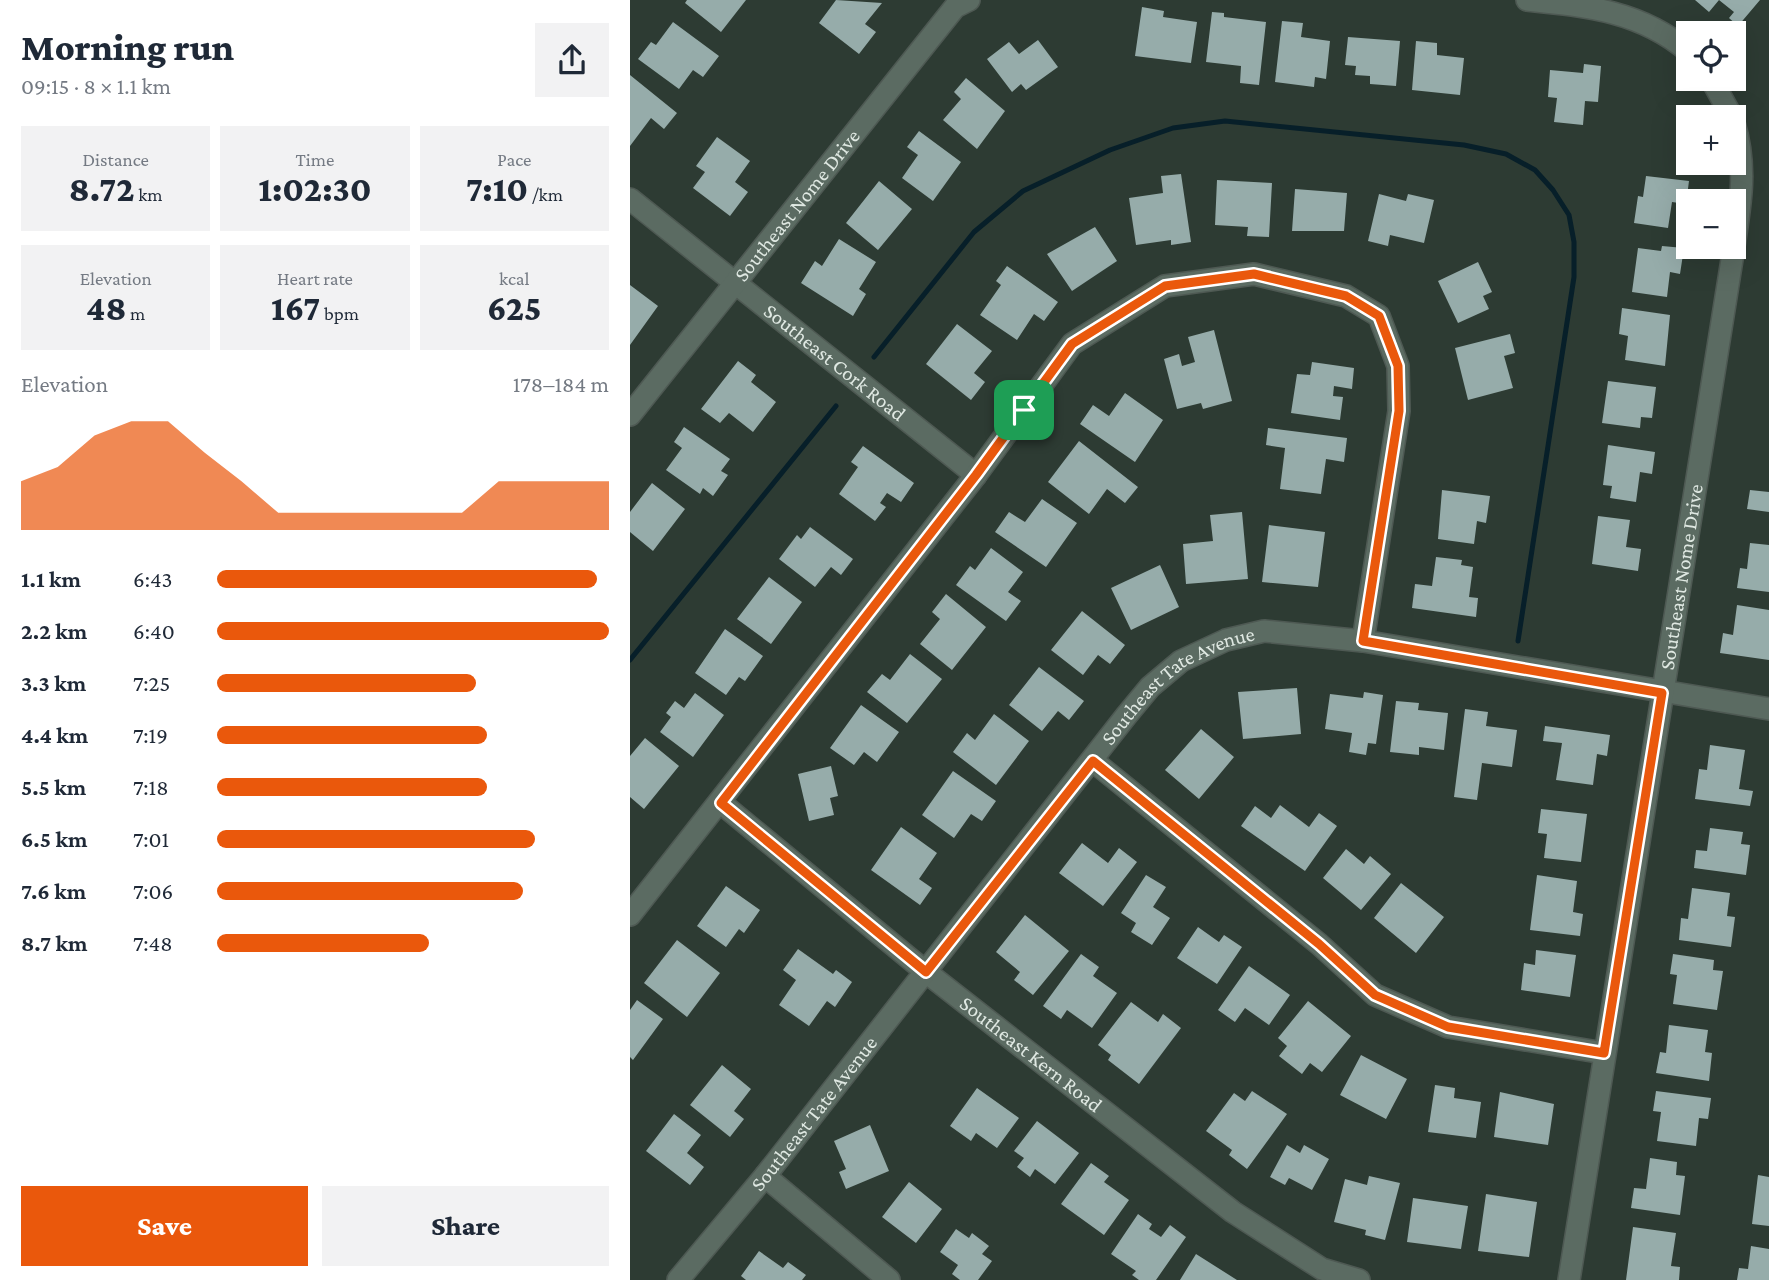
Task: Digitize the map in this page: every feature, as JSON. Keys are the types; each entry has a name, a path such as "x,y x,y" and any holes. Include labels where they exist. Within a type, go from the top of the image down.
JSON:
{"street":[{"name":"Southeast Nome Drive","path":"630,415 955,7 968,0"},
{"path":"1527,0 1599,7 1623,13 1647,23 1676,43"},
{"name":"Southeast Cork Road","path":"630,199 976,475"},
{"name":"Southeast Nome Drive","path":"1569,1280 1732,259"},
{"path":"630,915 721,803 976,475 1072,344 1165,286 1254,274 1346,296 1379,316 1398,366 1399,411 1363,641"},
{"name":"Southeast Tate Avenue","path":"678,1280 765,1177 1150,687 1181,661 1226,640 1264,631 1363,641 1769,709"},
{"path":"1093,761 1319,944 1375,995 1448,1027 1604,1053"},
{"name":"Southeast Kern Road","path":"721,803 926,972 1233,1212 1322,1269 1359,1280"},
{"path":"765,1177 889,1280"}],"building":[{"path":"687,0 746,0 721,32 685,3"},
{"path":"836,0 882,3 865,24 876,32 859,54 819,23"},
{"path":"1695,0 1719,0 1709,12"},
{"path":"1719,0 1760,0 1742,21 1732,21 1729,18 1734,12"},
{"path":"1142,7 1164,11 1163,17 1197,22 1191,63 1135,56"},
{"path":"1212,12 1224,13 1224,17 1266,22 1259,85 1240,83 1241,66 1206,62"},
{"path":"1282,21 1303,23 1301,37 1330,41 1326,79 1315,77 1314,87 1275,82"},
{"path":"673,22 719,56 703,77 693,70 679,89 638,59 651,42 656,45"},
{"path":"1348,37 1400,41 1396,86 1370,84 1370,76 1355,75 1356,66 1345,65"},
{"path":"1038,40 1058,67 1026,90 1021,84 1012,92 987,59 1009,42 1019,54"},
{"path":"1416,41 1437,43 1437,55 1464,58 1460,95 1412,90"},
{"path":"1584,64 1601,66 1598,102 1585,101 1583,125 1554,122 1557,98 1548,97 1550,70 1583,73"},
{"path":"630,75 677,113 664,129 651,118 630,146"},
{"path":"966,78 1005,111 977,149 943,120 961,99 954,92"},
{"path":"919,131 961,162 933,201 902,178 918,155 907,147"},
{"path":"717,137 750,161 735,182 748,192 730,216 693,188 705,172 696,166"},
{"path":"1181,174 1191,242 1171,245 1171,240 1136,245 1129,198 1163,193 1161,176"},
{"path":"1646,176 1689,181 1688,189 1676,189 1676,203 1672,202 1668,228 1634,223 1638,196 1643,197"},
{"path":"1217,180 1272,183 1269,237 1247,236 1248,227 1215,225"},
{"path":"879,181 912,209 878,250 846,223"},
{"path":"1295,189 1347,193 1344,231 1292,231"},
{"path":"1379,194 1406,201 1408,194 1434,200 1424,243 1390,235 1388,246 1368,241"},
{"path":"1095,227 1117,261 1072,291 1047,254"},
{"path":"839,239 876,262 859,289 866,294 853,316 801,283 815,261 822,266"},
{"path":"1662,246 1676,247 1676,259 1682,259 1680,274 1670,272 1667,297 1632,292 1638,248 1661,251"},
{"path":"1478,262 1492,292 1483,296 1489,309 1458,323 1438,281"},
{"path":"1007,266 1058,302 1044,321 1034,314 1017,340 980,315 1001,285 996,281"},
{"path":"630,285 658,306 630,345"},
{"path":"1622,308 1670,315 1665,366 1625,360 1628,336 1619,334"},
{"path":"957,324 992,351 974,373 985,382 971,400 926,364"},
{"path":"1214,330 1232,401 1203,409 1201,403 1177,409 1164,359 1179,354 1182,366 1195,362 1188,337"},
{"path":"1510,334 1515,353 1504,356 1513,388 1468,400 1455,348"},
{"path":"738,361 756,375 751,382 776,402 753,432 729,413 720,423 701,409"},
{"path":"1312,362 1354,368 1352,389 1334,386 1333,396 1343,397 1340,420 1291,413 1297,374 1310,375"},
{"path":"1608,381 1656,387 1652,418 1641,417 1640,428 1602,423"},
{"path":"1125,393 1163,420 1135,462 1080,424 1093,405 1109,416"},
{"path":"684,427 730,459 721,471 728,475 713,496 703,488 700,494 666,470 682,448 674,442"},
{"path":"1268,428 1347,438 1344,462 1326,459 1321,494 1280,489 1285,448 1266,445"},
{"path":"1079,441 1138,487 1125,503 1107,489 1089,514 1048,482"},
{"path":"1608,445 1655,452 1652,474 1640,472 1636,502 1610,498 1612,486 1603,485"},
{"path":"863,446 914,483 901,502 887,493 880,503 886,507 875,521 839,494 858,467 851,462"},
{"path":"652,483 685,509 653,551 630,532 630,512"},
{"path":"1442,490 1490,496 1486,523 1477,521 1474,544 1438,539"},
{"path":"1750,490 1769,492 1769,512 1747,509"},
{"path":"1042,499 1077,523 1046,567 995,532 1009,512 1025,522"},
{"path":"1242,512 1248,579 1186,584 1183,544 1213,541 1210,515"},
{"path":"1598,516 1630,520 1626,547 1641,549 1638,571 1592,564"},
{"path":"1269,525 1325,532 1318,587 1262,582"},
{"path":"810,527 853,559 841,575 831,567 815,587 779,559 797,535 801,539"},
{"path":"1750,543 1769,545 1769,592 1737,588 1740,568 1747,569"},
{"path":"991,548 1023,572 1008,592 1021,601 1006,621 956,585 970,566 975,570"},
{"path":"1436,557 1462,560 1461,565 1473,567 1469,597 1478,598 1476,617 1412,608 1415,584 1432,586"},
{"path":"1160,565 1179,607 1131,630 1111,588"},
{"path":"769,577 802,602 771,644 737,619"},
{"path":"946,594 986,627 952,670 920,644 940,619 932,612"},
{"path":"1737,605 1769,610 1769,660 1720,653 1723,633 1733,635"},
{"path":"1082,611 1125,645 1110,664 1098,655 1083,675 1051,650"},
{"path":"725,629 763,656 745,681 739,677 726,695 695,673"},
{"path":"910,654 942,679 907,723 867,692 882,674 890,680"},
{"path":"1039,667 1084,701 1069,720 1058,711 1042,731 1009,705"},
{"path":"1297,688 1301,734 1243,739 1238,692"},
{"path":"1364,692 1383,695 1376,744 1368,743 1366,755 1349,752 1352,733 1325,729 1330,694 1363,698"},
{"path":"695,693 724,715 693,757 660,732 671,717 666,713 675,701 684,708"},
{"path":"1396,701 1419,703 1418,710 1448,713 1444,750 1419,747 1419,755 1390,752"},
{"path":"861,705 899,732 877,762 864,752 854,765 830,748"},
{"path":"1465,709 1488,712 1486,726 1517,730 1512,767 1482,763 1477,800 1454,797"},
{"path":"994,714 1029,741 996,785 953,752 967,733 975,740"},
{"path":"1545,726 1610,735 1607,756 1597,754 1593,785 1556,780 1562,743 1543,741"},
{"path":"1201,729 1234,757 1199,799 1165,770"},
{"path":"645,738 679,766 644,809 630,797 630,756"},
{"path":"1710,745 1745,750 1739,789 1753,791 1750,806 1695,799 1699,769 1707,770"},
{"path":"831,766 838,796 830,798 834,815 809,821 798,774"},
{"path":"953,771 996,801 982,821 971,814 954,838 922,815"},
{"path":"1280,805 1309,827 1319,813 1337,826 1305,871 1241,826 1255,806 1271,818"},
{"path":"1541,809 1587,814 1581,862 1544,858 1547,834 1538,833"},
{"path":"901,827 937,853 919,879 932,888 920,905 871,870"},
{"path":"1710,828 1743,832 1741,844 1750,845 1746,875 1694,868 1696,850 1707,851"},
{"path":"1082,843 1108,863 1119,848 1137,862 1103,906 1059,873"},
{"path":"1346,849 1364,864 1370,856 1391,874 1361,910 1323,878"},
{"path":"1146,875 1166,887 1153,907 1170,918 1152,945 1131,932 1136,923 1121,913"},
{"path":"1537,875 1577,881 1573,912 1583,914 1580,936 1530,930"},
{"path":"1401,883 1444,917 1416,953 1374,918"},
{"path":"726,886 760,910 744,933 739,929 726,947 697,926"},
{"path":"1692,888 1730,893 1727,916 1735,917 1731,947 1679,940 1681,918 1688,919"},
{"path":"1025,915 1069,951 1033,995 1014,980 1020,972 996,952"},
{"path":"1198,927 1219,942 1224,935 1242,947 1217,984 1177,958"},
{"path":"677,940 720,973 687,1017 644,983"},
{"path":"798,949 833,974 836,970 852,982 835,1007 827,1001 809,1026 779,1005 796,980 783,970"},
{"path":"1536,950 1576,955 1570,997 1521,990 1524,963 1535,965"},
{"path":"1081,954 1099,967 1093,976 1117,993 1092,1028 1067,1010 1061,1019 1043,1006"},
{"path":"1673,954 1714,960 1713,970 1723,971 1717,1010 1673,1004 1677,975 1670,974"},
{"path":"1249,966 1290,995 1269,1025 1245,1008 1235,1022 1218,1010"},
{"path":"637,1000 663,1019 633,1060 630,1057 630,1010"},
{"path":"1308,1001 1351,1036 1322,1072 1310,1063 1302,1074 1279,1056 1287,1046 1278,1038"},
{"path":"1131,1002 1158,1022 1163,1014 1181,1028 1139,1084 1108,1060 1111,1055 1098,1045"},
{"path":"1669,1025 1708,1030 1705,1052 1712,1053 1709,1081 1656,1073 1660,1052 1666,1053"},
{"path":"1361,1055 1407,1079 1386,1119 1340,1095"},
{"path":"722,1065 751,1089 734,1111 744,1119 730,1137 690,1105"},
{"path":"1435,1085 1455,1088 1454,1098 1481,1102 1476,1138 1428,1132"},
{"path":"977,1088 1019,1118 997,1148 976,1133 971,1141 950,1126"},
{"path":"1252,1091 1287,1114 1247,1169 1229,1155 1232,1150 1206,1131 1234,1093 1245,1101"},
{"path":"1656,1091 1711,1098 1708,1119 1699,1118 1696,1146 1657,1141 1661,1112 1653,1111"},
{"path":"1500,1092 1554,1104 1548,1145 1494,1137"},
{"path":"674,1114 701,1135 687,1153 704,1167 690,1185 646,1151"},
{"path":"1037,1121 1079,1153 1055,1184 1035,1169 1030,1177 1017,1167 1024,1158 1014,1151"},
{"path":"870,1125 889,1171 846,1189 839,1172 846,1169 834,1141"},
{"path":"1287,1145 1300,1153 1304,1145 1329,1159 1312,1190 1289,1178 1285,1185 1270,1177"},
{"path":"1650,1158 1677,1162 1676,1175 1685,1176 1680,1215 1631,1208 1634,1188 1646,1189"},
{"path":"1091,1163 1109,1176 1104,1182 1129,1200 1104,1235 1061,1204"},
{"path":"1758,1175 1769,1177 1769,1226 1752,1224"},
{"path":"1369,1176 1400,1183 1385,1240 1365,1235 1366,1230 1334,1222 1345,1179 1367,1185"},
{"path":"909,1182 942,1209 916,1243 882,1217"},
{"path":"1486,1194 1537,1202 1529,1257 1478,1251"},
{"path":"1413,1198 1468,1206 1461,1249 1407,1242"},
{"path":"1138,1214 1152,1224 1149,1229 1161,1237 1170,1225 1186,1237 1156,1280 1139,1280 1132,1275 1136,1271 1111,1254"},
{"path":"1633,1227 1676,1233 1671,1266 1680,1267 1679,1280 1626,1280"},
{"path":"956,1229 969,1238 972,1233 989,1246 982,1254 992,1261 978,1280 960,1280 952,1274 958,1265 940,1252"},
{"path":"1751,1246 1769,1249 1769,1280 1737,1280 1739,1268 1748,1269"},
{"path":"759,1251 783,1268 788,1262 806,1275 802,1280 746,1280 741,1276"},
{"path":"1196,1254 1237,1280 1180,1280"}],"waterway":[{"path":"874,357 974,232 1023,191 1110,150 1173,128 1225,121 1464,145 1506,154 1535,170 1553,190 1569,215 1574,242 1574,277 1518,641"},
{"path":"630,660 836,406"}],"route":[{"path":"1254,274 1346,296 1379,316 1398,366 1399,411 1363,641 1662,693 1604,1053 1448,1027 1375,995 1319,944 1093,761 926,972 721,803 1024,410 1072,344 1165,286 1254,274"}]}
